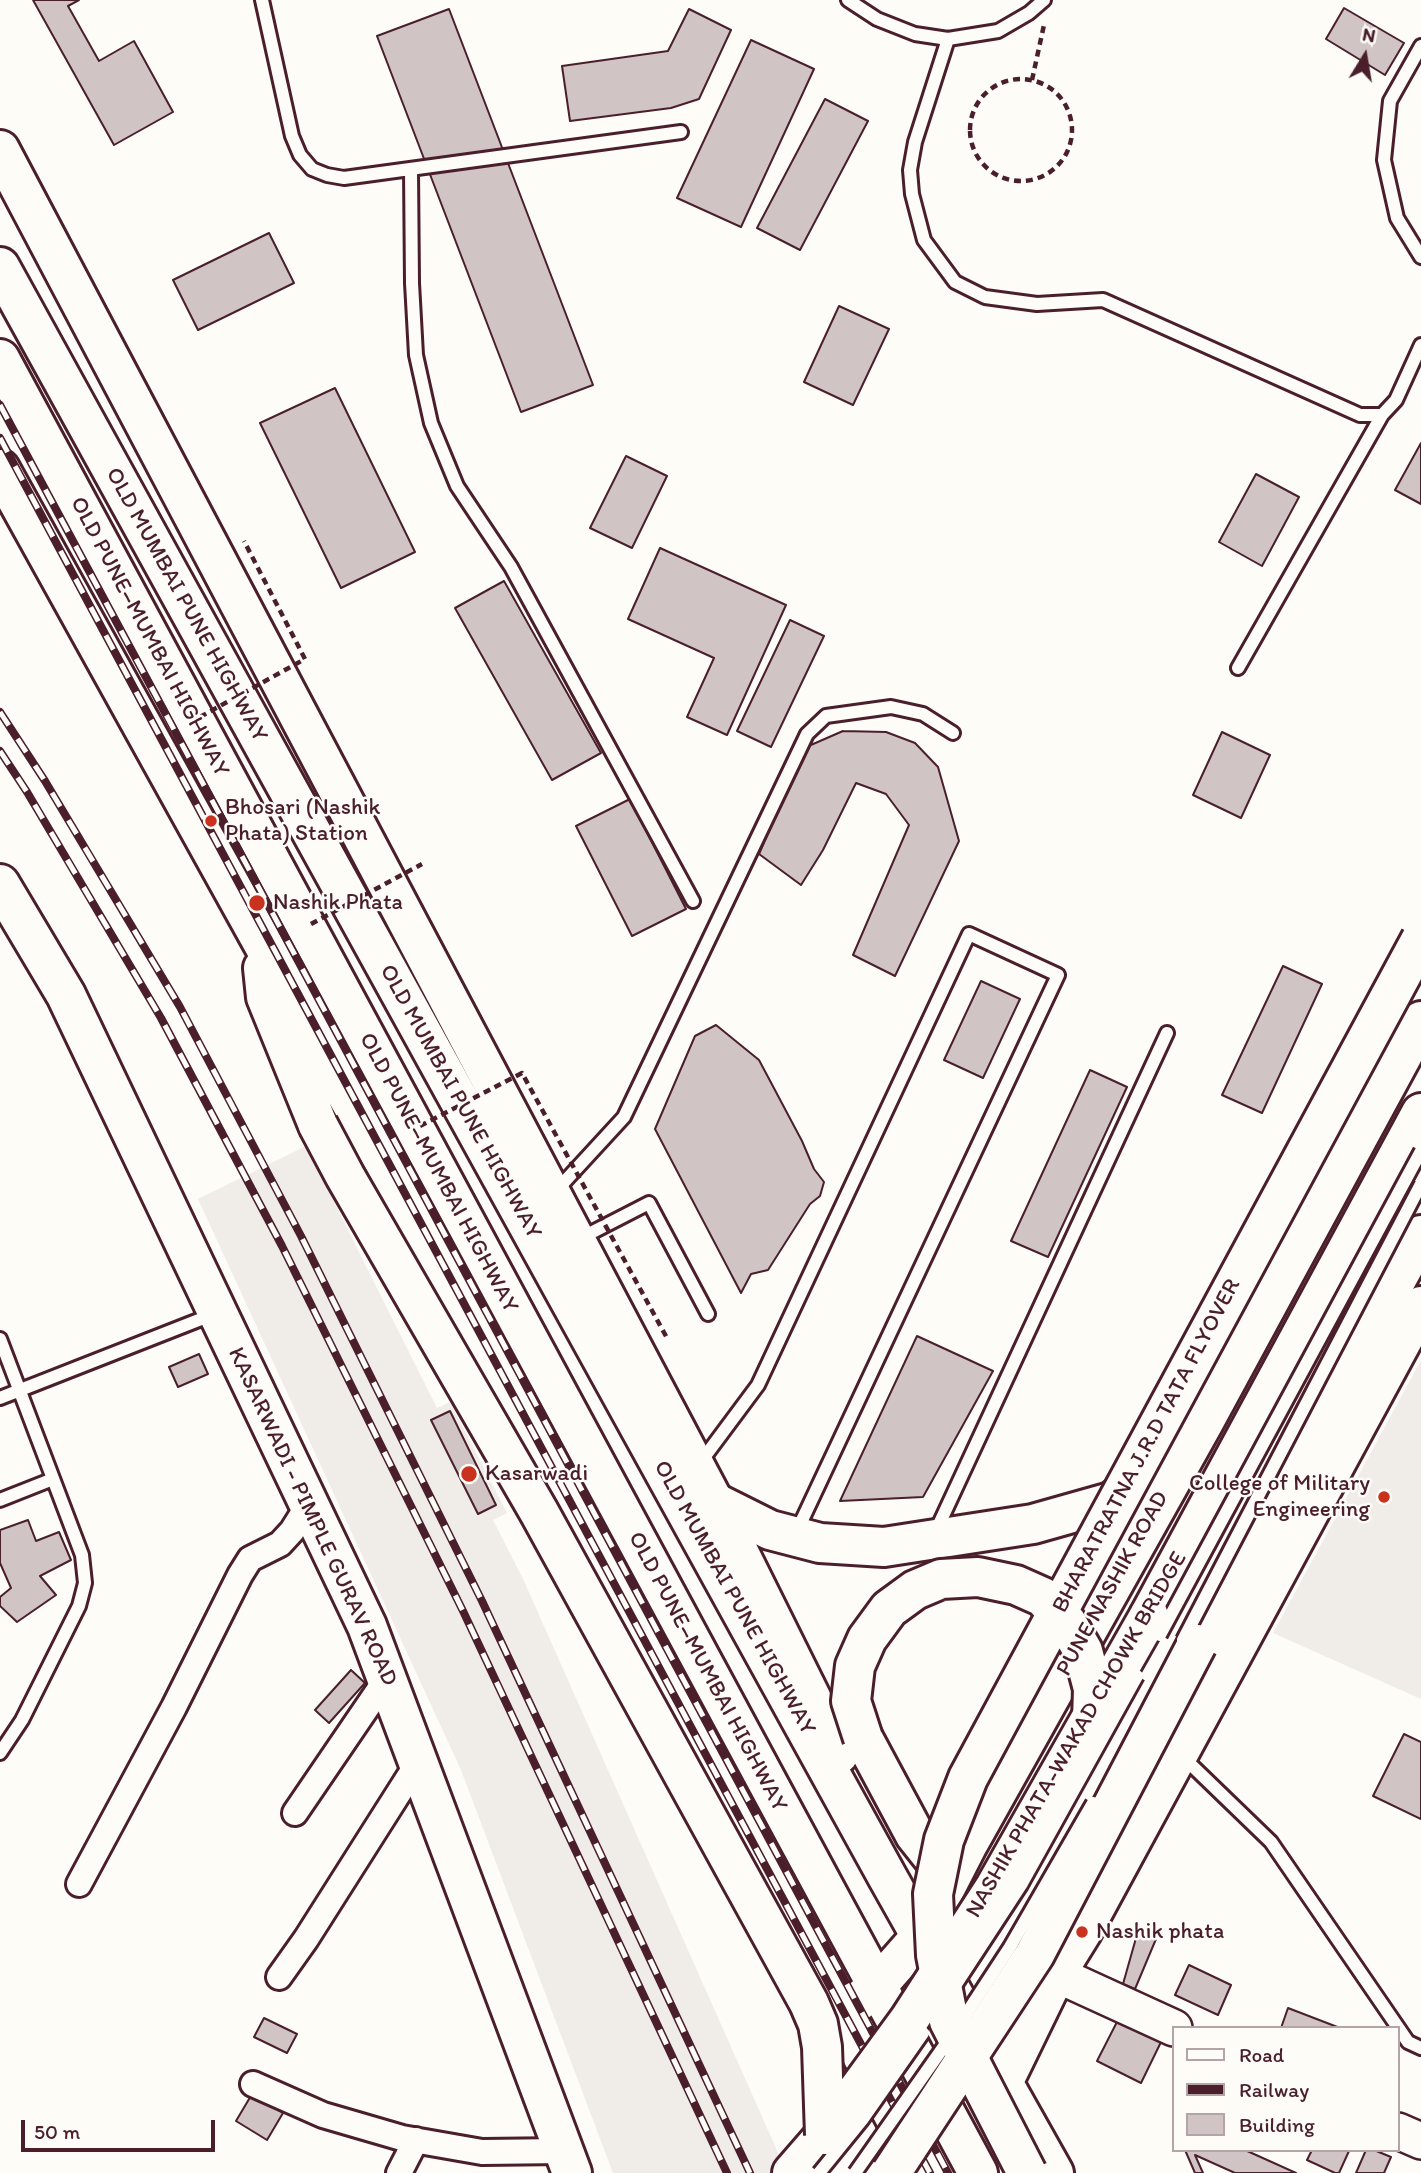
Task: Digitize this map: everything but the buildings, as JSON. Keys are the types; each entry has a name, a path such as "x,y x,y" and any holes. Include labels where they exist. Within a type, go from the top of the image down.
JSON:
{"main road":[{"path":"0,150 714,1502 854,1783 892,1886"},
{"name":"OLD MUMBAI PUNE HIGHWAY","path":"0,267 892,1886 1054,2173"},
{"name":"OLD PUNE–MUMBAI HIGHWAY","path":"0,359 751,1755 852,1938 885,1977 978,2173"},
{"path":"0,469 561,1486 924,2173"},
{"name":"KASARWADI - PIMPLE GURAV ROAD","path":"0,884 66,995 367,1626 568,2162"},
{"path":"260,938 266,996 318,1125 539,1512 810,2003 818,2024 822,2047 825,2135"},
{"name":"BHARATRATNA J.R.D TATA FLYOVER","path":"1027,2173 949,2021 936,1955 933,1894 944,1840 968,1778 1421,939"},
{"name":"PUNE NASHIK ROAD","path":"840,2017 885,1977 921,1936 1421,1021"},
{"path":"792,2173 825,2135 909,2020 995,1887 1092,1720 1149,1641 1421,1113"},
{"path":"891,2173 1035,1954 1186,1650 1421,1235"},
{"path":"1004,2081 1056,1974 1082,1932 1421,1306"},
{"path":"714,1502 769,1530 820,1542 884,1547 1033,1524 1111,1502 1156,1469 1204,1422"},
{"path":"950,1879 915,1835 863,1738 852,1702 855,1666 867,1639 889,1609 915,1590 941,1579 978,1577 1016,1585 1043,1597 1067,1623 1083,1651 1093,1689 1092,1720"},
{"path":"892,1886 915,1835"},
{"path":"885,1977 1003,1984 1056,1974"}],"street":[{"path":"79,1884 174,1707 240,1575 250,1559 279,1544 292,1531 309,1504"},
{"path":"295,1813 387,1678"},
{"path":"279,1977 419,1762"},
{"path":"1056,1974 1172,2027"},
{"path":"253,2084 323,2115 415,2140 482,2152 568,2162"},
{"path":"1400,2132 1421,2141"},
{"path":"399,2173 415,2140"}],"lane":[{"path":"262,0 292,136 300,155 312,170 344,178 681,132"},
{"path":"848,0 877,19 915,34 948,39 998,31 1029,13 1044,0"},
{"path":"948,39 915,142 910,170 912,194 924,240 955,282 985,297 1037,304 1103,300 1360,415 1382,415"},
{"path":"1421,46 1390,101 1384,160 1396,218 1421,257"},
{"path":"411,170 416,355 431,423 457,486 511,567 693,901"},
{"path":"1238,668 1382,415 1396,400 1421,345"},
{"path":"552,1195 624,1117 807,734 826,716 891,707 923,714 953,733"},
{"path":"696,1469 758,1385 969,934 1058,975 795,1536"},
{"path":"932,1540 1167,1033"},
{"name":"NASHIK PHATA-WAKAD CHOWK BRIDGE","path":"820,2173 878,2098 1021,1885 1149,1641 1421,1151"},
{"name":"NASHIK PHATA-WAKAD CHOWK BRIDGE","path":"1186,1650 1421,1184"},
{"path":"576,1241 649,1203 708,1314"},
{"path":"0,1398 217,1312"},
{"path":"0,1339 82,1555 85,1583 79,1606 22,1720 0,1753"},
{"path":"0,1500 53,1479"},
{"path":"1179,1753 1270,1842 1397,2026"},
{"name":"NASHIK PHATA-WAKAD CHOWK BRIDGE","path":"855,2173 1010,1947 1100,1790"},
{"path":"1400,2030 1408,2042 1421,2048"}],"path":[{"path":"1032,80 1047,13"},
{"path":"1009,80 1032,80 1052,89 1064,102 1073,127 1070,146 1056,168 1045,176 1028,180 1000,177 980,161 972,147 971,113 994,85 1009,80"},
{"path":"200,718 305,659 244,541"},
{"path":"311,924 422,864"},
{"path":"420,1126 522,1073 667,1338"}],"shaded area":[{"path":"306,1146 437,1408 450,1402 507,1513 493,1520 523,1579 787,2173 613,2173 461,1770 198,1199"},
{"name":"College of Military Engineering","path":"1421,1360 1421,1699 1273,1633"}],"railway":[{"path":"0,405 948,2173"},
{"path":"0,438 930,2173"},
{"path":"0,712 45,781 180,1007 301,1236 482,1601 750,2173"},
{"path":"0,751 161,1018 282,1246 463,1611 727,2173"}],"place":[{"name":"Bhosari (Nashik Phata) Station","path":"211,821"},
{"name":"Nashik Phata","path":"257,903"},
{"name":"Kasarwadi","path":"469,1474"},
{"name":"College of Military Engineering","path":"1384,1497"},
{"name":"Nashik phata","path":"1082,1932"}]}
